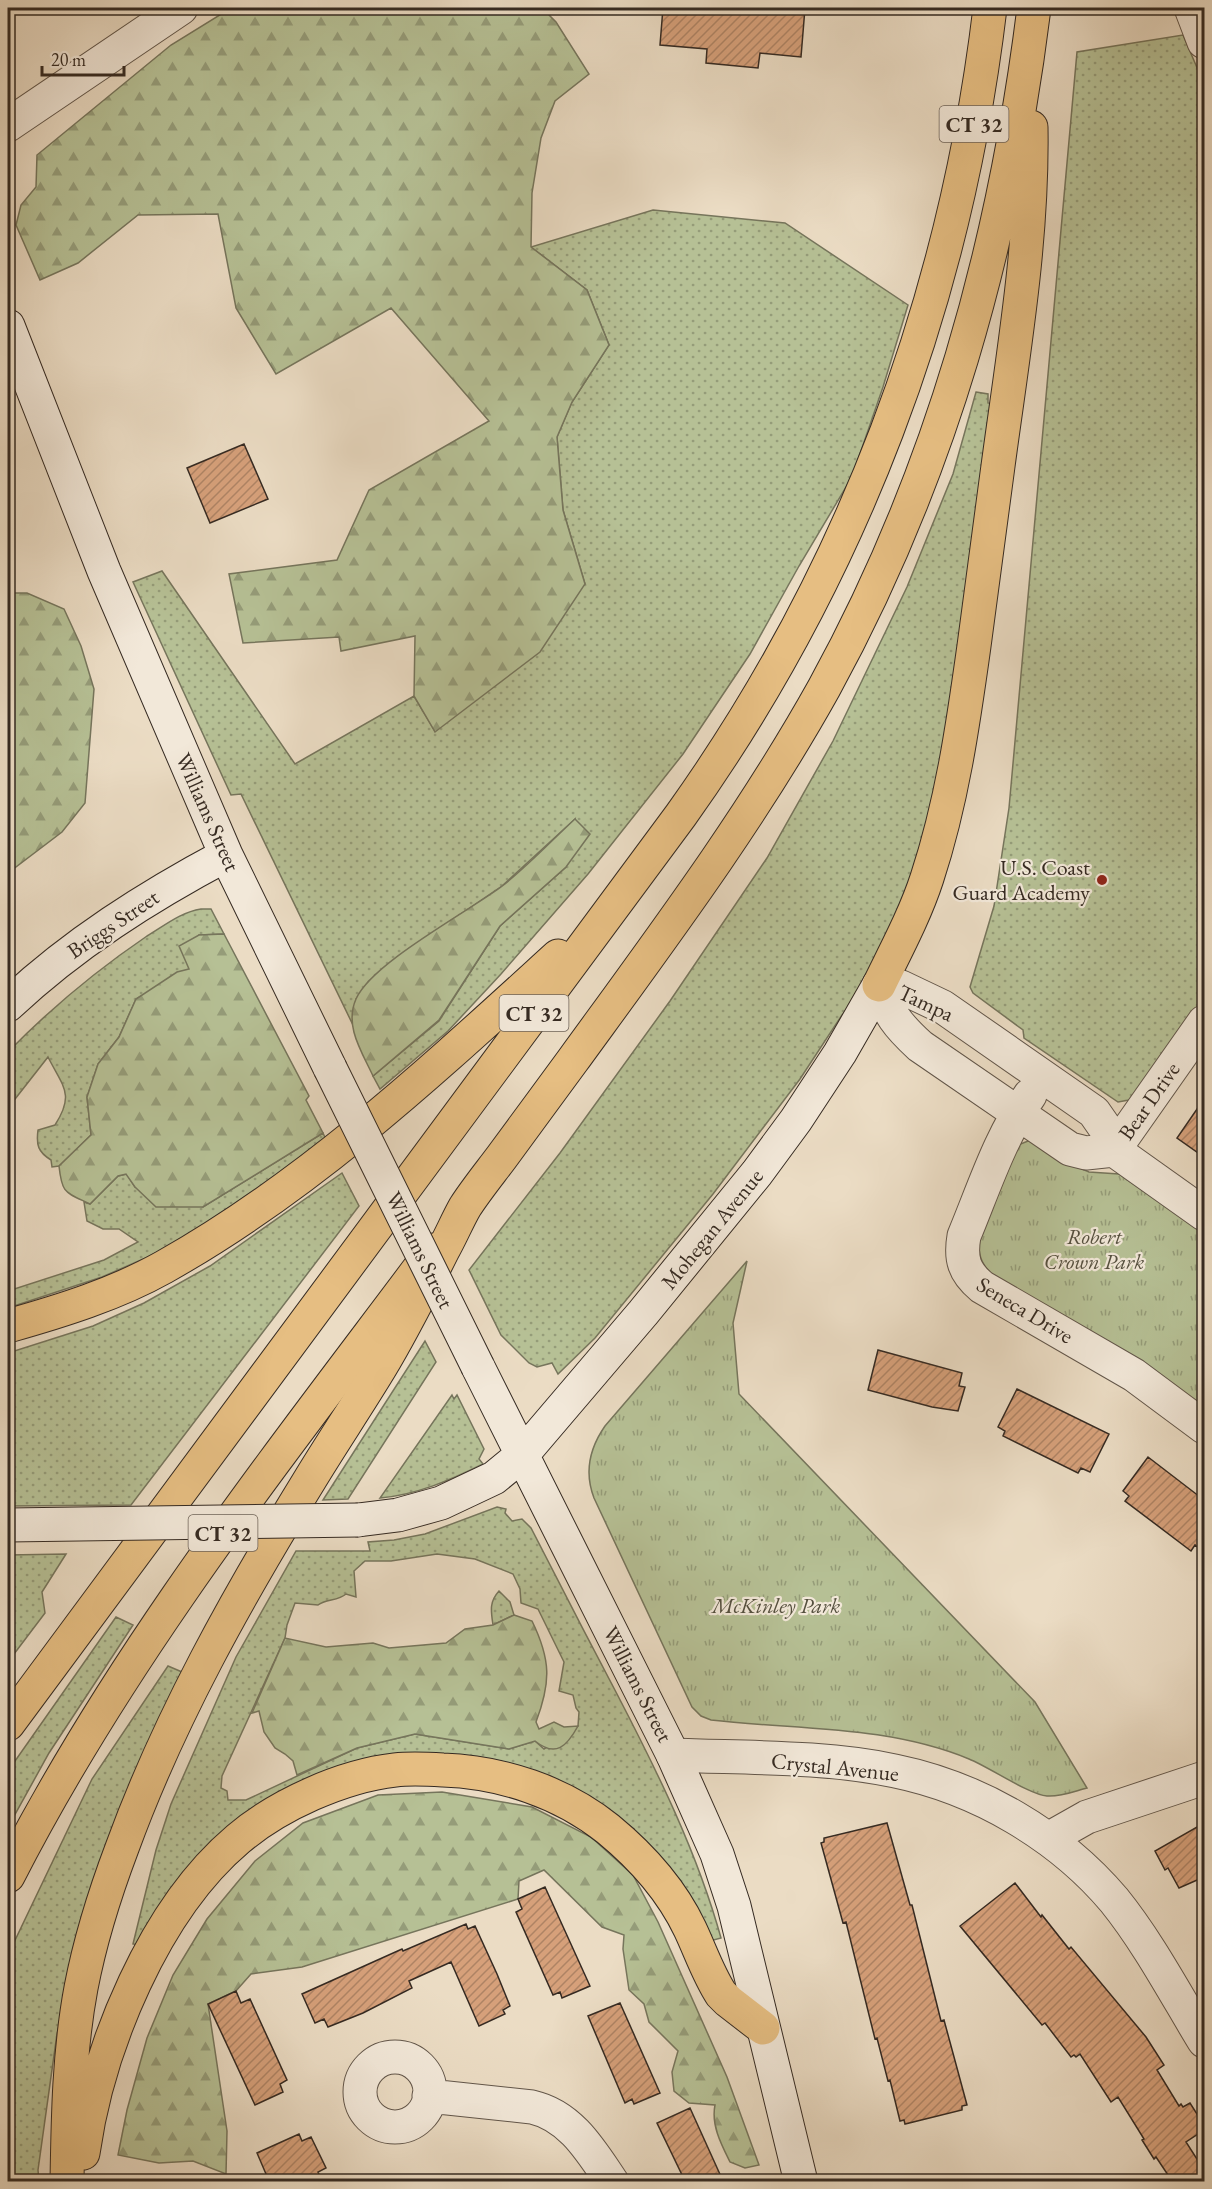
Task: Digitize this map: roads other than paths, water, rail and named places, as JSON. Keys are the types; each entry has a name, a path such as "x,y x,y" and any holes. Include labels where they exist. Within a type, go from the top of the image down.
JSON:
{"main road":[{"name":"CT 32","path":"8,1724 681,815 722,756 778,664 804,616 860,496 893,416 922,333 949,240 973,128 990,8"},
{"name":"CT 32","path":"8,1875 73,1757 123,1677 178,1596 241,1507 666,933 796,736 861,616 897,538 923,472 972,327 986,277 1006,186 1034,8"},
{"path":"879,985 911,919 927,879 944,820 964,718 1029,226 1032,180 1031,123 1024,82"},
{"path":"8,1326 117,1290 164,1267 294,1182 400,1096 613,906"},
{"path":"67,2181 72,2057 81,1987 106,1895 144,1791 192,1687 238,1600 410,1316 464,1208"},
{"path":"78,2181 97,2086 115,2029 145,1963 167,1924 190,1891 214,1862 239,1838 274,1813 322,1790 372,1774 414,1769 478,1773 532,1787 571,1804 607,1829 657,1876 688,1926 721,1994 763,2028"}],"street":[{"path":"8,125 181,8"},
{"path":"1191,8 1204,42"},
{"name":"Williams Street","path":"8,326 105,571 226,855 478,1367 673,1755 717,1854 734,1906 801,2181"},
{"name":"Briggs Street","path":"8,1005 108,924 154,895 226,855"},
{"name":"Tampa","path":"879,985 901,987 943,1007 1044,1076 1094,1112 1110,1135 1114,1150 1086,1153 1070,1149 920,1046 903,1031 888,1011 879,985"},
{"name":"Mohegan Avenue","path":"8,1525 358,1520 398,1515 447,1500 494,1478 522,1455 643,1313 757,1173 796,1120 840,1053 879,985"},
{"name":"Bear Drive","path":"1114,1150 1204,1022"},
{"name":"Seneca Drive","path":"1044,1076 1017,1113 999,1150 964,1236 962,1260 965,1270 982,1287 1134,1375 1204,1427"},
{"path":"1114,1150 1204,1214"},
{"name":"Crystal Avenue","path":"673,1755 832,1762 895,1771 935,1782 977,1798 1048,1839 1081,1865 1114,1901 1131,1924 1204,2041"},
{"path":"1048,1839 1087,1817 1204,1778"},
{"path":"429,2096 532,2107 547,2111 567,2124 579,2136 612,2181"}],"place":[{"name":"U.S. Coast Guard Academy","path":"1102,880"}],"park label":[{"name":"Robert Crown Park","path":"1094,1248"},
{"name":"McKinley Park","path":"776,1605"}]}
